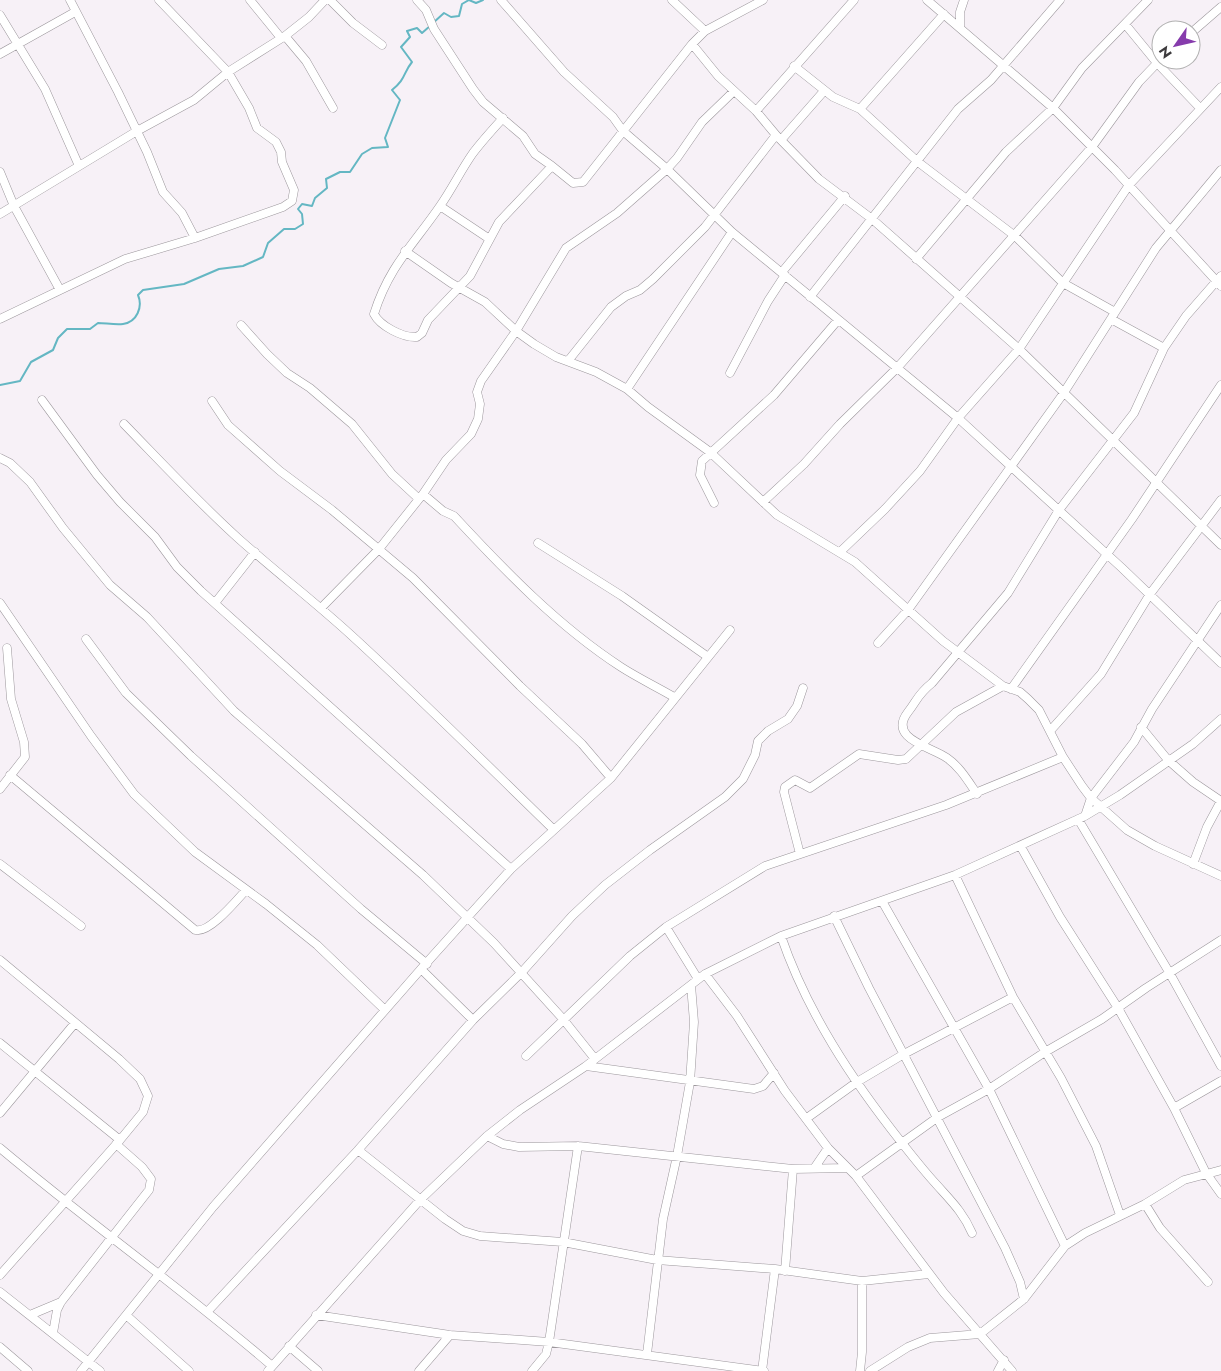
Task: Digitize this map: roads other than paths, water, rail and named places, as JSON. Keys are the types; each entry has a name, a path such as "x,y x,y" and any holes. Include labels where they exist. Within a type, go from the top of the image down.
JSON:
{"street":[{"path":"70,0 137,131 163,192 182,213 195,238"},
{"path":"0,319 125,259 195,238 284,207 292,201 294,190 276,142 257,128 249,108 228,72 159,0"},
{"path":"250,0 306,62 333,108"},
{"path":"0,214 137,131 194,100 228,72 283,37 309,17 325,0"},
{"path":"330,0 353,23 382,45"},
{"path":"417,0 426,10 434,29 483,102 523,136 536,154 573,183 583,182 692,44 705,31 763,0"},
{"path":"502,0 564,72 612,117 623,131 667,168 732,232 958,418 1010,468 1059,510 1150,594 1176,622 1198,640 1221,663"},
{"path":"672,0 705,31"},
{"path":"756,111 854,0"},
{"path":"928,0 1052,108 1129,185 1220,281 1186,316 1164,348 1134,412 1059,510 1008,593 960,652 932,683 921,692 902,719 905,732 922,746 937,750 950,760 977,794"},
{"path":"960,26 960,12 964,0"},
{"path":"810,297 958,109 1003,66 1060,0"},
{"path":"916,259 1006,152 1052,108 1082,68 1148,0"},
{"path":"1201,24 1221,7"},
{"path":"0,54 75,12"},
{"path":"860,109 944,14"},
{"path":"0,16 45,89 79,166"},
{"path":"1125,24 1151,52"},
{"path":"692,44 733,92 756,111 778,138 819,179 845,196 1019,349 1221,545"},
{"path":"794,66 824,92 860,109 918,162 1015,236 1063,282 1164,348"},
{"path":"763,502 804,464 840,424 898,367 1092,147 1139,82 1151,69"},
{"path":"1167,70 1200,108"},
{"path":"840,552 885,509 920,471 958,418 1019,349 1129,185 1221,87"},
{"path":"321,608 344,582 379,549 421,496 446,460 470,434 478,419 480,404 478,392 481,381 516,331 566,248 617,213 667,168 677,158 702,122 733,92"},
{"path":"568,361 611,308 626,296 640,290 653,279 704,227 778,138 824,92"},
{"path":"503,118 474,152 440,206 404,251 376,307 374,314 382,324 404,335 417,337 422,333 428,320 461,287 478,262 488,238 502,218 552,166"},
{"path":"878,643 908,610 1064,394 1170,230 1221,170"},
{"path":"0,172 14,206 60,290"},
{"path":"730,373 784,274 845,196"},
{"path":"440,206 488,238"},
{"path":"627,389 732,232"},
{"path":"404,251 451,283 485,302 516,331 556,357 590,369 627,389 648,407 710,452 763,502 792,524 840,552 868,572 943,641 960,652 1002,686 1020,692 1039,710 1063,757 1091,798 1127,830 1193,864 1221,876"},
{"path":"714,503 700,474 702,461 774,395 838,320"},
{"path":"242,325 287,373 310,388 352,424 392,474 443,511 454,516 514,579 583,640 621,667 674,697"},
{"path":"1011,688 1025,672 1156,482 1218,397 1221,385"},
{"path":"42,400 120,502 155,537 177,567 511,869"},
{"path":"212,401 228,425 280,471 379,549 436,600 520,686 556,718 611,778"},
{"path":"124,424 170,473 255,552 321,608 446,722 553,829"},
{"path":"0,458 10,463 30,482 63,528 110,585 147,617 234,711 330,792 467,917 522,972 595,1059"},
{"path":"1050,731 1101,674 1150,594 1202,528 1221,500"},
{"path":"538,543 622,596 708,657"},
{"path":"215,603 255,552"},
{"path":"0,603 134,794 195,852 317,945 385,1010"},
{"path":"1081,817 1091,798 1134,742 1141,727 1221,605"},
{"path":"81,1371 157,1273 385,1010 511,869 611,778 674,697 730,630"},
{"path":"86,639 126,693 191,756 424,966 473,1020"},
{"path":"0,789 25,758 24,742 11,699 7,648"},
{"path":"800,854 784,792 785,787 796,780 810,788 859,754 898,760 913,755 956,712 1002,686"},
{"path":"208,1311 358,1150 473,1020 522,972 572,916 605,886 650,850 726,797 743,779 755,755 758,741 768,731 788,719 797,706 803,688"},
{"path":"0,1148 64,1202 208,1311 270,1369 420,1200 487,1136 520,1110 586,1066 702,977 781,936 834,916 955,876 1021,847 1101,807 1193,744 1221,719"},
{"path":"1141,727 1168,760 1193,782 1221,801 1207,827 1193,864"},
{"path":"526,1056 630,956 666,927 765,866 977,794 1063,757"},
{"path":"10,775 194,930 204,929 224,913 246,890"},
{"path":"1081,817 1170,972 1221,1066"},
{"path":"1021,847 1060,917 1118,1008 1174,1108 1206,1173 1221,1194"},
{"path":"0,864 81,926"},
{"path":"955,876 1013,997 1096,1146 1120,1215"},
{"path":"882,901 989,1089 1065,1246"},
{"path":"834,916 1005,1248 1020,1282 1024,1300"},
{"path":"666,927 702,977 737,1016 774,1074 828,1148 856,1176 929,1274 1012,1371"},
{"path":"781,936 803,992 857,1082 901,1142 964,1215 972,1233"},
{"path":"856,1176 938,1117 989,1089 1045,1052 1102,1020 1170,972 1221,940"},
{"path":"0,960 140,1079 148,1096 143,1112 0,1275"},
{"path":"647,1354 657,1260 667,1199 678,1156 690,1082 694,1022 691,985"},
{"path":"807,1118 857,1082 904,1054 1013,997"},
{"path":"0,1113 75,1023"},
{"path":"0,1043 118,1142 151,1179 149,1190 61,1302 57,1310 53,1333"},
{"path":"586,1066 690,1082 754,1089 762,1086 774,1074"},
{"path":"1174,1108 1221,1081"},
{"path":"487,1136 503,1144 519,1148 578,1146 793,1169 815,1167 847,1168"},
{"path":"532,1371 546,1354 549,1342 578,1146"},
{"path":"815,1167 828,1148"},
{"path":"358,1150 420,1200 463,1231 480,1236 564,1242 657,1260 775,1269 862,1281 929,1274"},
{"path":"785,1271 793,1169"},
{"path":"870,1371 908,1347 930,1338 980,1334 1024,1300 1065,1246 1074,1239 1144,1204 1184,1180 1221,1170"},
{"path":"1144,1204 1160,1228 1208,1282"},
{"path":"316,1315 450,1335 549,1342 763,1371 775,1269"},
{"path":"860,1371 862,1352 862,1281"},
{"path":"0,1292 100,1371"},
{"path":"30,1315 61,1302"},
{"path":"126,1315 189,1371"},
{"path":"419,1371 450,1335"},
{"path":"289,1346 318,1371"},
{"path":"0,1347 28,1371"},
{"path":"998,1371 1004,1360"}],"waterway":[{"path":"433,23 444,13 451,17 459,16 462,4 469,0 476,3 483,0"},
{"path":"0,385 20,381 31,362 53,350 58,338 67,329 90,329 98,323 128,323 138,313 140,304 138,295 143,290 184,284 219,269 243,266 263,257 268,243 284,229 295,229 303,224 302,214 298,209 302,204 312,206 315,198 327,188 326,179 340,172 350,172 362,154 372,148 388,147 385,138 400,100 392,90 400,83 412,62 401,47 410,37 407,31 417,28 422,33 430,26"}]}
